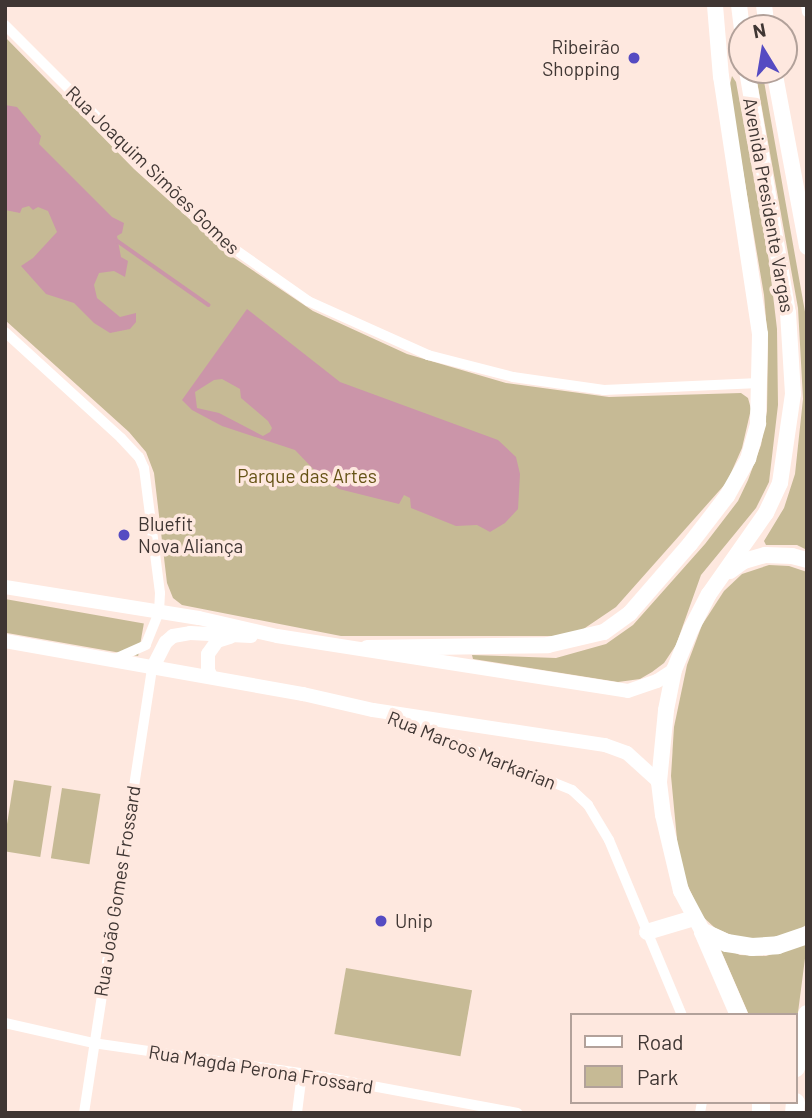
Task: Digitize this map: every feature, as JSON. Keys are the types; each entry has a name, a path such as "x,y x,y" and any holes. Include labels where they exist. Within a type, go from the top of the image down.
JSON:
{"highway":[{"path":"699,925 727,943 752,947 778,945 807,935"},
{"path":"699,925 738,1013"},
{"path":"798,1058 807,1014"}],"main road":[{"path":"367,648 548,645 604,632 630,613 727,496 748,459 758,422 760,334 721,77 715,5"},
{"name":"Avenida Presidente Vargas","path":"699,925 676,871 663,816 659,782 664,721 674,670 709,594 766,513 780,483 793,394 788,313 749,84"},
{"name":"Avenida Presidente Vargas","path":"777,84 807,247"},
{"path":"721,578 744,561 765,555 792,556 807,560"},
{"path":"5,587 159,612 277,636 628,691 657,681 674,670"},
{"path":"152,669 166,642 173,636 190,633 277,636"},
{"path":"211,677 208,654 218,641 231,636"},
{"path":"5,641 152,669 211,677 373,710 606,745 627,753 659,782"},
{"path":"647,932 699,925"}],"street":[{"path":"806,5 807,12"},
{"name":"Rua Joaquim Simões Gomes","path":"5,25 216,236 308,301 428,355 513,377 604,390 759,383"},
{"path":"5,332 139,457 148,482 160,593 159,612 146,645 128,655 108,661"},
{"name":"Rua João Gomes Frossard","path":"83,1113 152,669"},
{"name":"Rua Marcos Markarian","path":"373,710 572,790 596,816 609,840 681,1013"},
{"name":"Rua Magda Perona Frossard","path":"5,1023 93,1043 302,1073 477,1109 517,1113"},
{"path":"297,1113 302,1073"}],"green space":[{"name":"Parque das Artes","path":"5,37 134,169 227,253 313,311 407,354 506,383 609,397 741,393 748,398 751,409 742,448 727,482 616,607 582,630 554,636 341,636 182,605 173,598 167,583 154,473 146,452 129,432 5,320"},
{"path":"730,84 736,84 769,261 777,329 778,405 769,482 756,508 701,575 676,645 664,663 652,672 640,679 618,682 473,659 472,655 556,658 606,644 633,625 705,544 738,501 748,480 761,445 767,411 768,343 764,295"},
{"path":"758,84 764,84 807,323 807,550 797,545 766,545 764,541 784,508 795,474 803,399 798,308"},
{"path":"769,565 789,566 807,572 807,924 798,931 770,941 738,938 715,928 701,915 684,877 678,850 671,776 674,727 687,665 702,625 724,591 742,574"},
{"path":"5,599 144,623 138,656 5,633"},
{"path":"14,780 52,786 40,857 5,851"},
{"path":"62,788 101,794 89,864 51,858"},
{"path":"807,943 798,1013 748,1013 719,946 740,955 766,956"},
{"path":"346,968 472,990 460,1056 334,1034"}],"shaded area":[{"path":"5,105 17,107 41,136 39,144 112,217 124,223 122,233 117,236 121,257 128,261 125,277 114,271 99,273 94,285 97,298 120,317 136,313 136,322 130,329 110,333 94,323 74,303 46,294 21,266 33,258 57,232 48,211 38,207 33,210 29,206 22,208 20,213 5,210"},
{"path":"247,309 340,382 498,440 516,457 520,474 518,509 505,523 490,532 477,525 456,526 411,508 410,498 404,495 399,504 339,489 321,477 295,450 222,426 192,410 182,400","holes":["222,379 240,389 241,398 268,421 272,428 270,432 263,436 219,413 197,408 195,392 214,380"]}],"waterway":[{"path":"116,240 209,305"}],"place":[{"name":"Ribeirão Shopping","path":"634,58"},
{"name":"Bluefit Nova Aliança","path":"124,535"},
{"name":"Unip","path":"381,921"}]}
